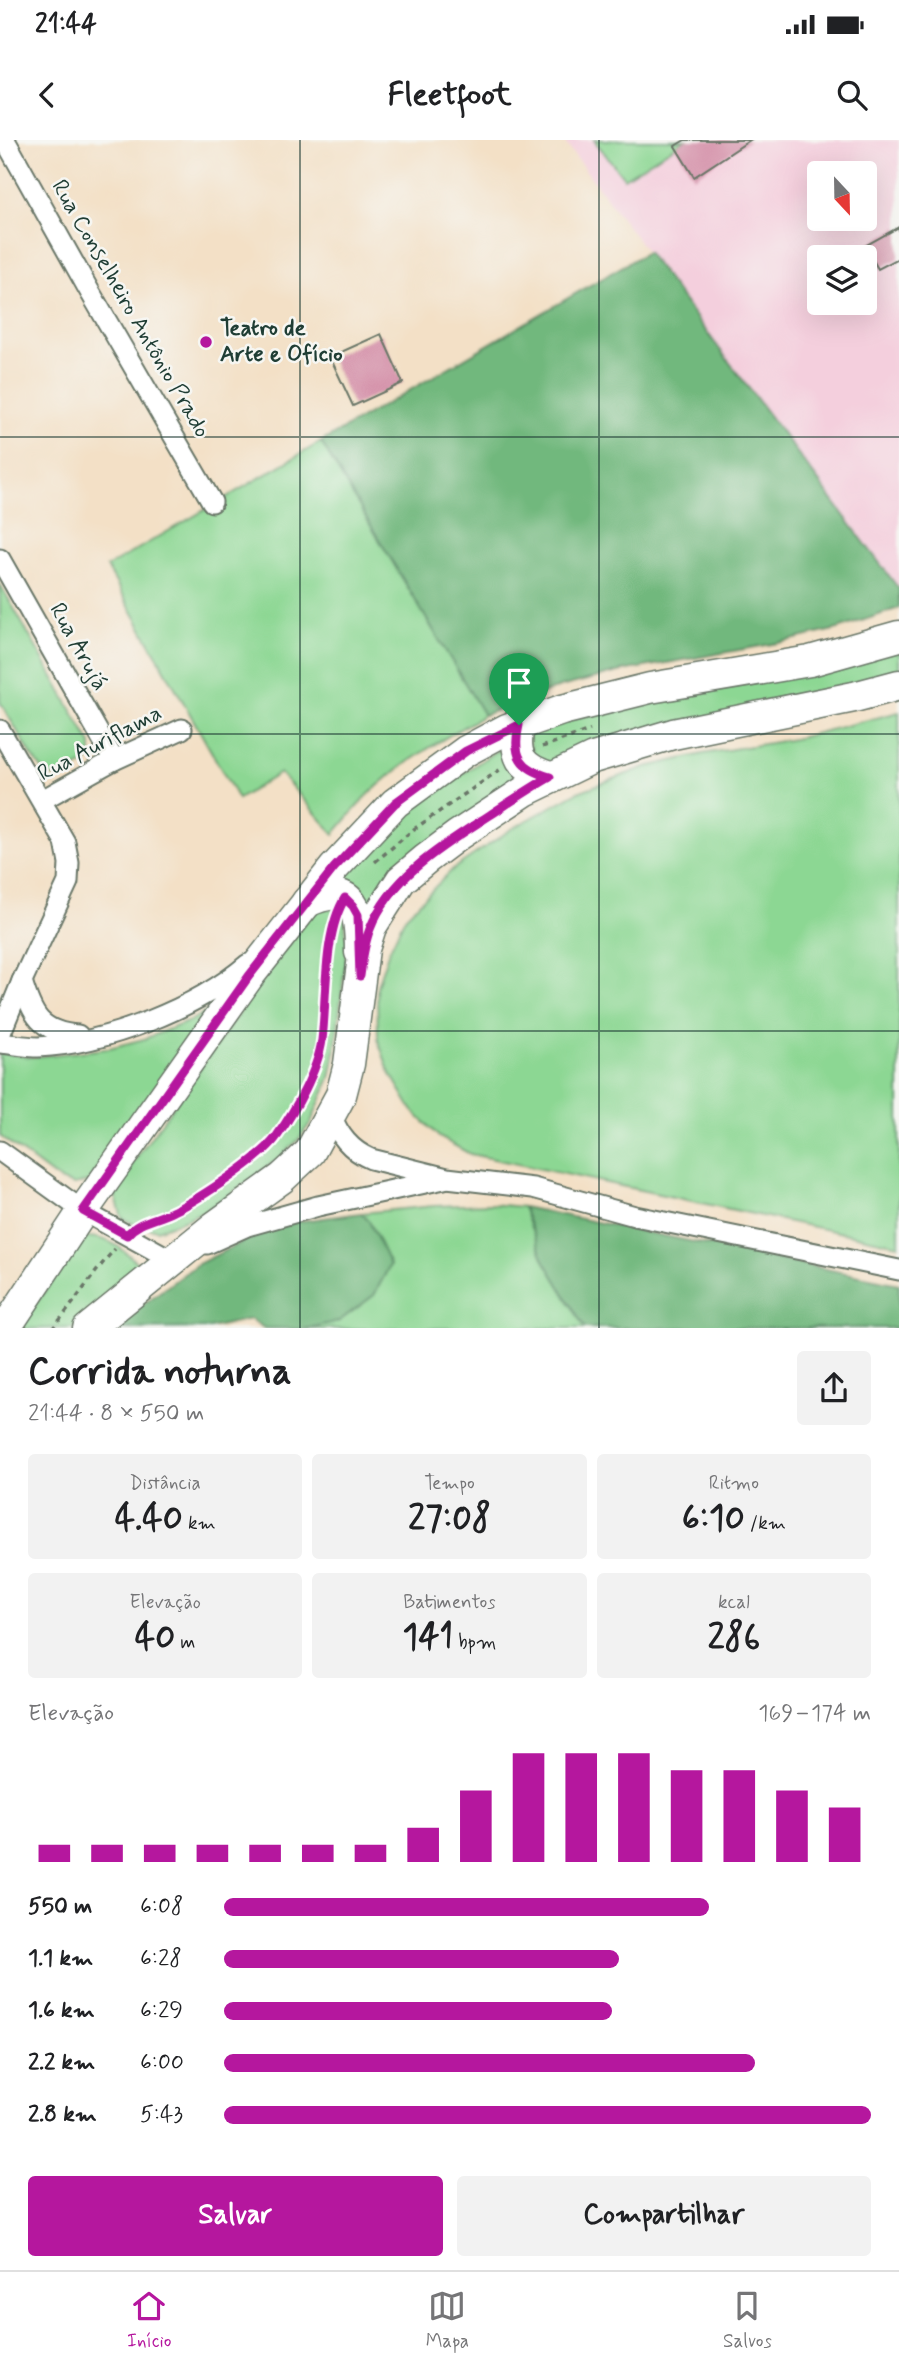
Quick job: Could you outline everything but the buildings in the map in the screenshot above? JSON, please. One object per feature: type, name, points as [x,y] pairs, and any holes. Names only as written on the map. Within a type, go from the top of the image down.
[{"type":"main road","points":[[5,1328],[83,1211],[249,976],[334,868],[395,803],[466,751],[519,725],[562,710],[650,688],[810,662],[899,636]]},
{"type":"main road","points":[[88,1328],[172,1260],[282,1178],[310,1152],[341,1095],[349,1064],[364,949],[371,927],[401,880],[458,835],[524,791],[593,758],[673,734],[899,685]]},
{"type":"main road","points":[[519,725],[516,740],[519,757],[531,771],[550,777]]},
{"type":"main road","points":[[306,902],[324,894],[334,893],[353,906],[358,915],[360,976]]},
{"type":"main road","points":[[0,1303],[65,1239]]},
{"type":"street","name":"Rua Conselheiro Antônio Prado","points":[[5,140],[212,502]]},
{"type":"street","name":"Rua Arujá","points":[[0,559],[114,760]]},
{"type":"street","name":"Rua Auriflama","points":[[0,1035],[68,882],[69,863],[65,842],[42,800],[114,760],[182,729]]},
{"type":"street","points":[[0,730],[42,800]]},
{"type":"street","points":[[0,1043],[36,1047],[114,1033],[190,1003],[230,979],[283,933]]},
{"type":"street","points":[[22,981],[31,1006],[42,1024],[61,1034],[114,1033]]},
{"type":"street","points":[[331,1115],[338,1132],[360,1154],[447,1178],[533,1188],[635,1216],[899,1270]]},
{"type":"street","points":[[0,1151],[83,1211],[172,1260],[247,1226],[318,1206],[447,1178]]},
{"type":"path","points":[[373,864],[414,828],[519,757],[598,727]]},
{"type":"path","points":[[52,1328],[73,1305],[97,1268],[136,1225],[172,1212],[197,1198],[261,1154],[277,1137],[316,1069],[322,1042],[332,932],[338,909],[345,898]]},
{"type":"shaded area","points":[[563,140],[899,140],[899,589]]},
{"type":"green space","points":[[594,140],[685,140],[624,178]]},
{"type":"green space","points":[[647,252],[899,589],[899,608],[838,629],[778,643],[622,671],[560,687],[484,715],[321,442]]},
{"type":"green space","points":[[321,442],[484,715],[422,752],[393,773],[366,797],[334,834],[280,773],[238,799],[107,567]]},
{"type":"green space","points":[[0,584],[91,744],[91,756],[86,763],[66,774],[52,776],[42,769],[0,702]]},
{"type":"green space","points":[[899,645],[899,674],[541,766],[534,763],[528,734],[561,721]]},
{"type":"green space","points":[[899,712],[899,1245],[470,1154],[439,1137],[412,1110],[389,1071],[378,1040],[377,986],[388,953],[405,917],[453,869],[510,830],[578,792],[646,767],[703,754],[794,739]]},
{"type":"green space","points":[[506,749],[513,779],[369,903],[338,880],[404,814],[496,751]]},
{"type":"green space","points":[[317,909],[344,909],[347,946],[330,1078],[311,1122],[298,1140],[278,1159],[206,1210],[157,1230],[122,1218],[115,1194],[118,1184],[306,919]]},
{"type":"green space","points":[[223,1001],[88,1182],[74,1185],[59,1180],[0,1136],[0,1053],[32,1057],[105,1049],[144,1039],[190,1021]]},
{"type":"green space","points":[[490,1204],[523,1207],[544,1260],[585,1328],[309,1328],[339,1321],[374,1295],[390,1265],[369,1221],[361,1213]]},
{"type":"green space","points":[[523,1207],[899,1284],[899,1328],[585,1328],[544,1260]]},
{"type":"green space","points":[[361,1213],[369,1221],[390,1265],[374,1295],[339,1321],[309,1328],[264,1328],[250,1319],[210,1328],[111,1328],[196,1265],[244,1241],[294,1222]]},
{"type":"green space","points":[[88,1237],[102,1239],[121,1249],[137,1263],[137,1272],[97,1304],[73,1328],[19,1328],[78,1244]]},
{"type":"place","name":"Teatro de Arte e Ofício","points":[[206,342]]},
{"type":"route","points":[[519,725],[516,740],[519,757],[531,771],[550,777],[458,835],[401,880],[371,927],[360,976],[358,915],[345,898],[338,909],[332,932],[322,1042],[316,1069],[277,1137],[261,1154],[197,1198],[172,1212],[136,1225],[127,1235],[83,1211],[249,976],[334,868],[395,803],[466,751],[519,725]]}]
